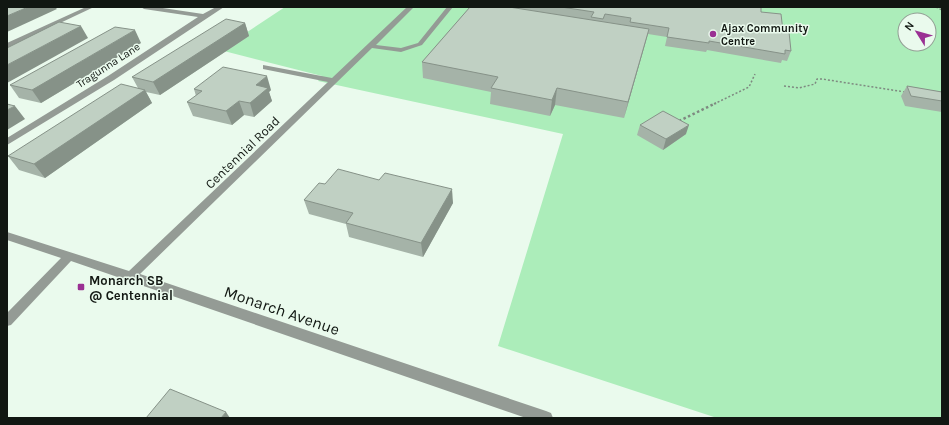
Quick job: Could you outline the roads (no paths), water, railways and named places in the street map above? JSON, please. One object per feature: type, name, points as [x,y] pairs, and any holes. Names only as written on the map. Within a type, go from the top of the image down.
[{"type":"street","points":[[7,46],[91,7]]},
{"type":"street","points":[[144,7],[204,16]]},
{"type":"street","name":"Tragunna Lane","points":[[7,142],[111,78],[204,16],[221,7]]},
{"type":"street","name":"Centennial Road","points":[[131,276],[411,7]]},
{"type":"street","points":[[371,46],[401,50],[420,44],[450,7]]},
{"type":"street","points":[[266,67],[334,81]]},
{"type":"street","name":"Monarch Avenue","points":[[7,236],[131,276],[546,418]]},
{"type":"street","points":[[7,321],[68,256]]},
{"type":"place","name":"Ajax Community Centre","points":[[713,34]]},
{"type":"place","name":"Monarch SB @ Centennial","points":[[81,287]]}]
